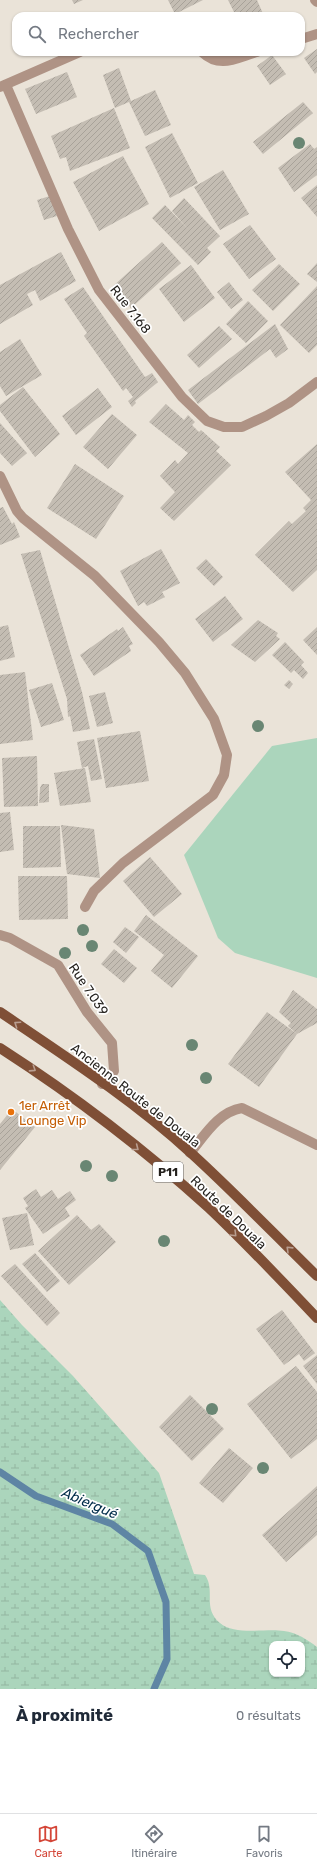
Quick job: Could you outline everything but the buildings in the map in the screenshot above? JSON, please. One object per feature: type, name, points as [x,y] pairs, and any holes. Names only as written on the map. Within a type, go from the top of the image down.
[{"type":"main road","name":"Ancienne Route de Douala","points":[[0,1012],[153,1122],[190,1153],[317,1276]]},
{"type":"main road","name":"Route de Douala","points":[[0,1048],[46,1078],[171,1175],[210,1210],[317,1318]]},
{"type":"street","points":[[305,38],[317,34]]},
{"type":"street","points":[[3,86],[71,56]]},
{"type":"street","points":[[207,56],[217,62],[241,56]]},
{"type":"street","name":"Rue 7.168","points":[[3,86],[68,229],[99,290],[182,397],[207,421],[224,428],[242,426],[266,416],[289,403],[317,382]]},
{"type":"street","points":[[0,476],[13,504],[23,518],[95,576],[159,642],[185,673],[214,719],[227,755],[224,775],[213,795],[122,863],[94,891],[85,907]]},
{"type":"street","name":"Rue 7.039","points":[[0,935],[10,938],[58,965],[87,1012],[112,1044],[114,1070],[102,1084]]},
{"type":"street","points":[[190,1153],[224,1114],[233,1109],[242,1108],[317,1145]]},
{"type":"green space","points":[[317,738],[317,978],[235,953],[218,938],[184,855],[272,746]]},
{"type":"green space","points":[[0,1300],[22,1325],[73,1376],[159,1473],[194,1574],[205,1575],[208,1581],[210,1605],[215,1617],[226,1627],[251,1631],[277,1630],[297,1635],[310,1642],[317,1647],[317,1689],[0,1689]]},
{"type":"waterway","name":"Abiergué","points":[[0,1472],[36,1496],[112,1524],[148,1551],[166,1602],[167,1659],[154,1689]]},
{"type":"place","name":"1er Arrêt Lounge Vip","points":[[11,1112]]}]
